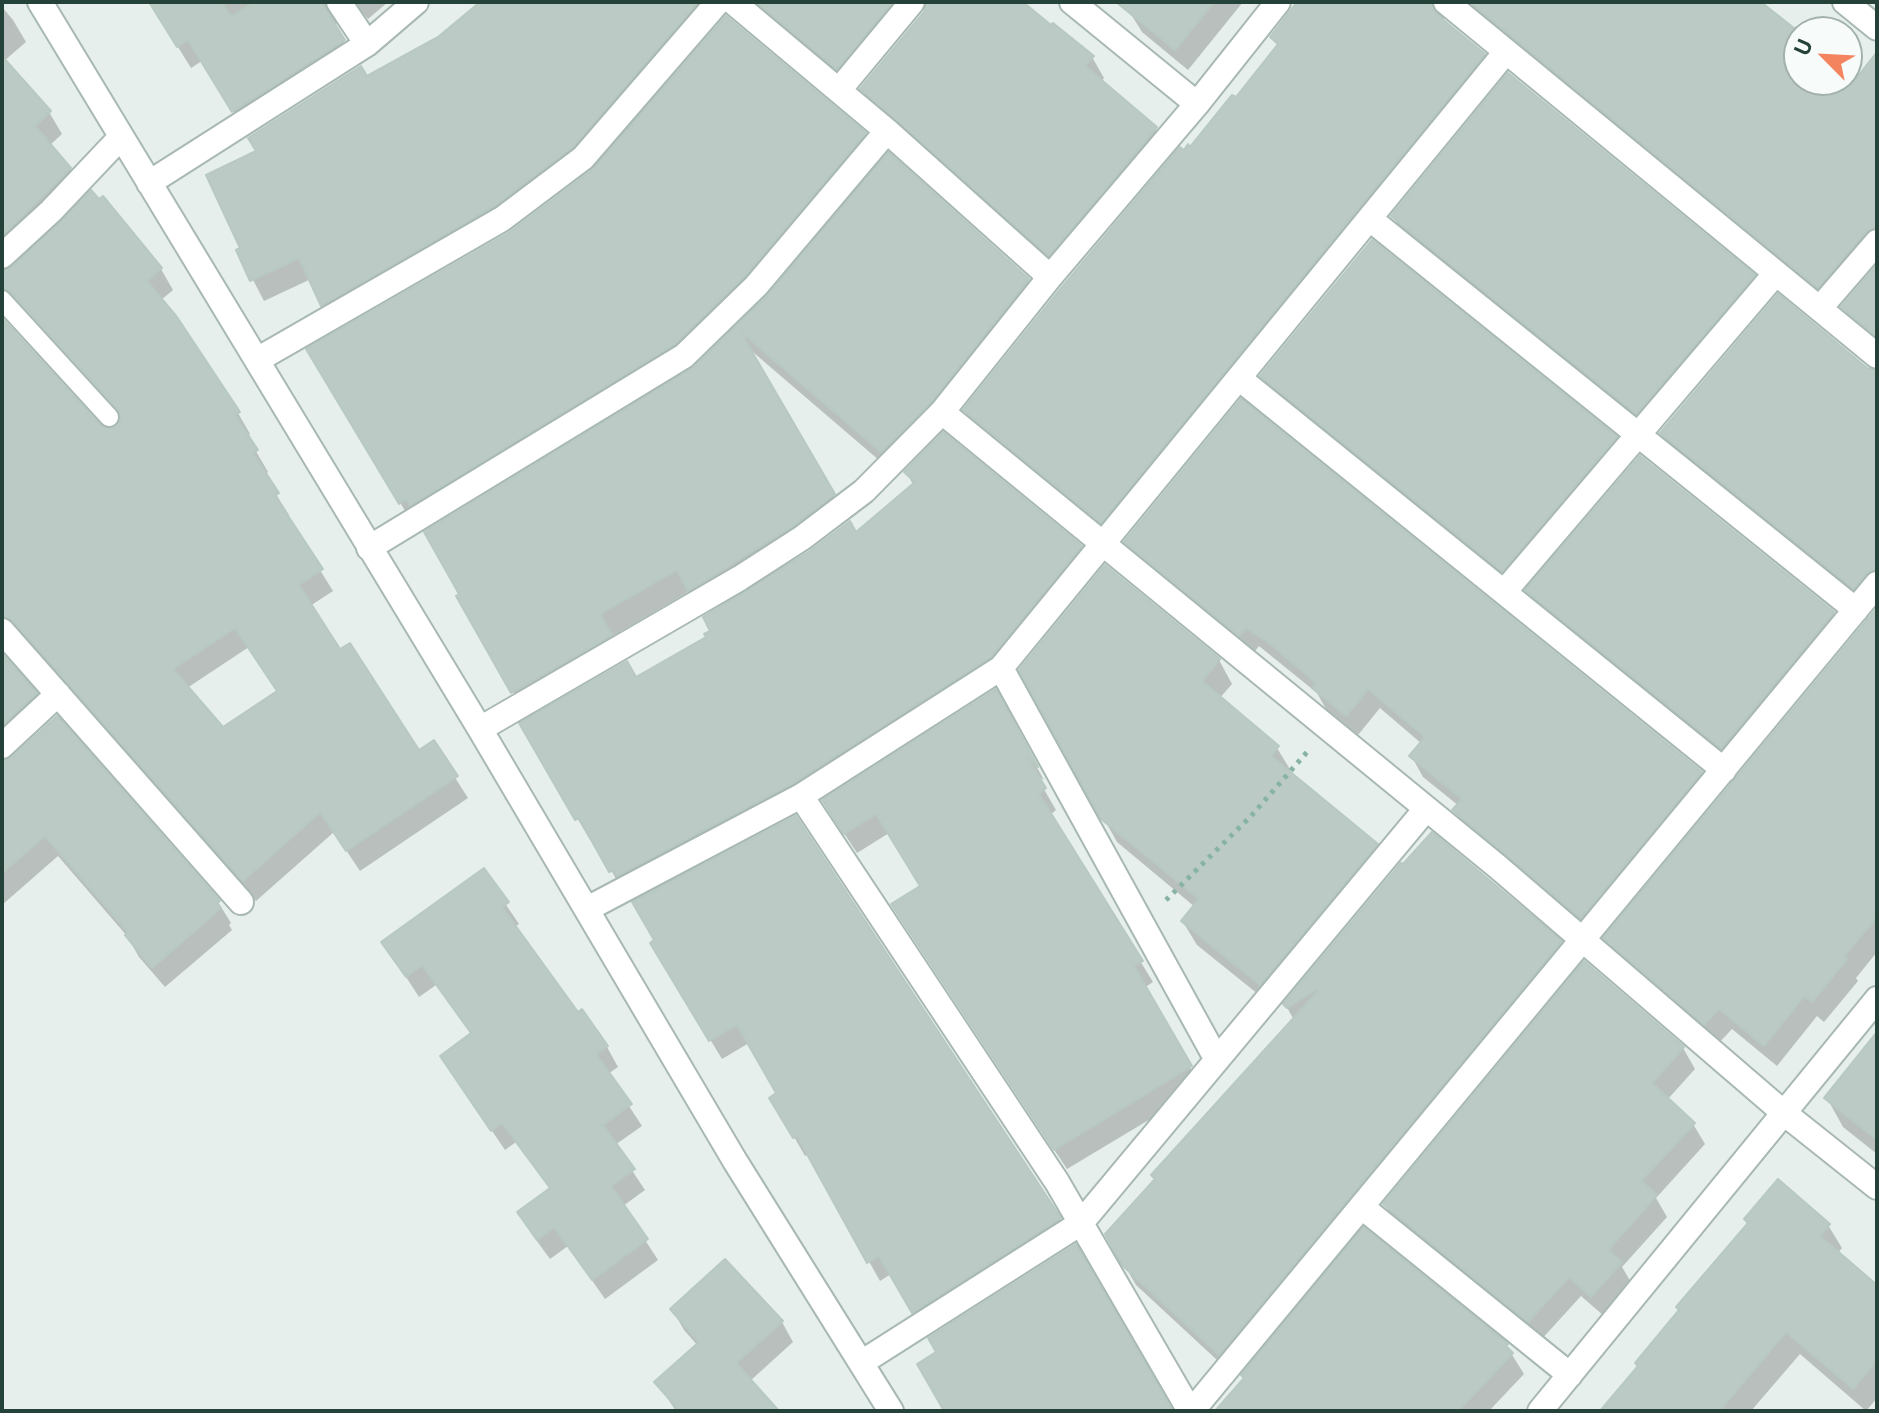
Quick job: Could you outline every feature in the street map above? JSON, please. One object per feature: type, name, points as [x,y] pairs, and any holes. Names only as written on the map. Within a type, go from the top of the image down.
[{"type":"street","points":[[40,2],[480,729],[735,1161],[891,1411]]},
{"type":"street","points":[[339,2],[367,44]]},
{"type":"street","points":[[149,183],[367,44],[416,2]]},
{"type":"street","points":[[257,360],[502,219],[583,158],[718,2]]},
{"type":"street","points":[[733,2],[887,131],[1050,277]]},
{"type":"street","points":[[839,90],[912,2]]},
{"type":"street","points":[[1072,2],[1197,104]]},
{"type":"street","points":[[480,729],[740,578],[802,538],[864,491],[942,412],[1278,2]]},
{"type":"street","points":[[1446,2],[1877,356]]},
{"type":"street","points":[[1845,2],[1877,28]]},
{"type":"street","points":[[587,909],[801,796],[1001,668],[1505,53]]},
{"type":"street","points":[[369,548],[684,356],[756,286],[887,131]]},
{"type":"street","points":[[2,256],[51,211],[121,137]]},
{"type":"street","points":[[1370,219],[1856,610]]},
{"type":"street","points":[[1820,308],[1877,242]]},
{"type":"street","points":[[1504,592],[1776,273]]},
{"type":"street","points":[[1240,379],[1724,770]]},
{"type":"street","points":[[942,412],[1426,809],[1784,1113],[1877,1187]]},
{"type":"street","points":[[801,796],[1057,1182],[1191,1411],[1877,584]]},
{"type":"street","points":[[2,631],[241,902]]},
{"type":"street","points":[[1001,668],[1217,1060]]},
{"type":"street","points":[[2,746],[58,694]]},
{"type":"street","points":[[861,1363],[1081,1223],[1426,809]]},
{"type":"street","points":[[1540,1411],[1877,999]]},
{"type":"street","points":[[1362,1207],[1570,1375]]},
{"type":"lane","points":[[2,300],[109,417]]},
{"type":"path","points":[[1142,923],[1251,816],[1327,728]]},
{"type":"building","points":[[149,2],[222,2],[231,17],[254,2],[321,2],[345,40],[232,112],[188,40],[177,47]]},
{"type":"building","points":[[480,2],[698,2],[573,147],[494,206],[321,306],[299,258],[250,281],[236,250],[240,248],[206,175],[256,151],[248,138],[361,66],[367,76],[438,37]]},
{"type":"building","points":[[756,2],[893,2],[837,69]]},
{"type":"building","points":[[927,2],[1023,2],[1094,56],[1085,66],[1157,127],[1049,256],[860,89],[924,12]]},
{"type":"building","points":[[1116,2],[1214,2],[1175,50]]},
{"type":"building","points":[[1297,2],[1431,2],[1436,14],[1485,54],[1101,523],[963,410],[1180,147],[1184,150],[1188,144],[1190,147],[1232,95],[1236,97],[1278,44],[1270,37]]},
{"type":"building","points":[[1470,2],[1761,2],[1783,19],[1783,96],[1863,96],[1863,70],[1877,52],[1877,227],[1866,232],[1818,288]]},
{"type":"building","points":[[726,16],[866,133],[745,276],[675,344],[410,506],[406,499],[399,504],[306,349],[510,232],[592,170]]},
{"type":"building","points":[[2,56],[51,111],[35,126],[71,168],[2,236]]},
{"type":"building","points":[[1508,73],[1755,275],[1636,414],[1391,216]]},
{"type":"building","points":[[888,152],[1029,279],[931,402],[881,452],[740,331],[835,494],[793,526],[688,591],[677,570],[600,614],[612,635],[511,693],[424,532],[694,367],[767,296]]},
{"type":"building","points":[[91,190],[99,199],[103,196],[162,268],[147,281],[177,317],[240,412],[235,415],[258,450],[253,453],[279,493],[275,496],[323,569],[299,585],[340,649],[350,643],[419,750],[434,740],[458,776],[346,851],[320,812],[243,881],[13,621],[2,616],[2,318],[100,425],[112,428],[121,420],[118,409],[11,292],[2,288],[2,271],[12,267]],"holes":[[[235,628],[277,691],[223,727],[173,669]]]},
{"type":"building","points":[[1372,240],[1617,437],[1502,571],[1260,376]]},
{"type":"building","points":[[1877,265],[1877,337],[1841,307]]},
{"type":"building","points":[[1778,294],[1867,368],[1877,371],[1877,569],[1866,574],[1854,589],[1660,433]]},
{"type":"building","points":[[1241,399],[1702,772],[1581,918],[1452,810],[1462,799],[1409,756],[1425,737],[1368,689],[1346,716],[1312,688],[1316,683],[1269,643],[1246,628],[1239,636],[1124,542]]},
{"type":"building","points":[[943,432],[1082,546],[991,657],[793,783],[617,876],[614,870],[609,872],[519,723],[627,661],[636,677],[706,637],[704,634],[710,631],[703,617],[810,551],[850,521],[856,532],[915,482],[904,472]]},
{"type":"building","points":[[1640,456],[1834,612],[1721,748],[1525,590]]},
{"type":"building","points":[[1105,565],[1220,659],[1202,681],[1279,746],[1271,756],[1378,844],[1260,985],[1181,921],[1199,899],[1101,819],[1019,670]]},
{"type":"building","points":[[1877,608],[1877,917],[1844,956],[1847,959],[1812,1002],[1804,996],[1764,1046],[1719,1009],[1704,1025],[1603,938]]},
{"type":"building","points":[[2,654],[37,693],[2,726]]},
{"type":"building","points":[[996,689],[1038,767],[1027,757],[1046,788],[1039,794],[1143,961],[1134,966],[1192,1066],[1054,1150],[891,904],[920,886],[876,814],[844,834],[822,800]]},
{"type":"building","points":[[57,716],[220,901],[217,903],[221,908],[152,968],[125,935],[128,932],[45,836],[2,873],[2,761],[12,757]]},
{"type":"building","points":[[796,816],[1061,1218],[912,1313],[879,1256],[867,1263],[797,1136],[793,1138],[769,1098],[776,1093],[737,1025],[709,1041],[650,943],[654,940],[632,902]]},
{"type":"building","points":[[1432,832],[1562,941],[1219,1355],[1122,1265],[1105,1234],[1155,1179],[1151,1175],[1318,991],[1287,1008],[1283,1004],[1401,863]]},
{"type":"building","points":[[484,868],[509,902],[502,907],[578,1012],[582,1009],[608,1046],[596,1054],[632,1104],[603,1125],[635,1169],[611,1186],[648,1239],[592,1280],[554,1227],[537,1240],[517,1212],[550,1188],[502,1123],[491,1131],[440,1056],[471,1033],[422,965],[406,977],[381,942]]},
{"type":"building","points":[[1584,961],[1684,1047],[1652,1083],[1695,1123],[1641,1181],[1657,1195],[1608,1250],[1622,1262],[1591,1297],[1569,1277],[1528,1322],[1383,1204]]},
{"type":"building","points":[[1877,1032],[1877,1140],[1824,1098]]},
{"type":"building","points":[[1778,1179],[1830,1224],[1820,1236],[1877,1285],[1877,1360],[1853,1389],[1786,1332],[1719,1411],[1600,1411],[1679,1310],[1676,1307],[1748,1223],[1744,1219]]},
{"type":"building","points":[[1363,1227],[1508,1344],[1506,1346],[1513,1353],[1458,1411],[1215,1411],[1244,1378],[1241,1375]]},
{"type":"building","points":[[1076,1244],[1173,1411],[944,1411],[917,1364],[936,1352],[928,1338]]},
{"type":"building","points":[[725,1259],[783,1321],[736,1363],[779,1411],[680,1411],[654,1382],[699,1342],[670,1309]]}]
